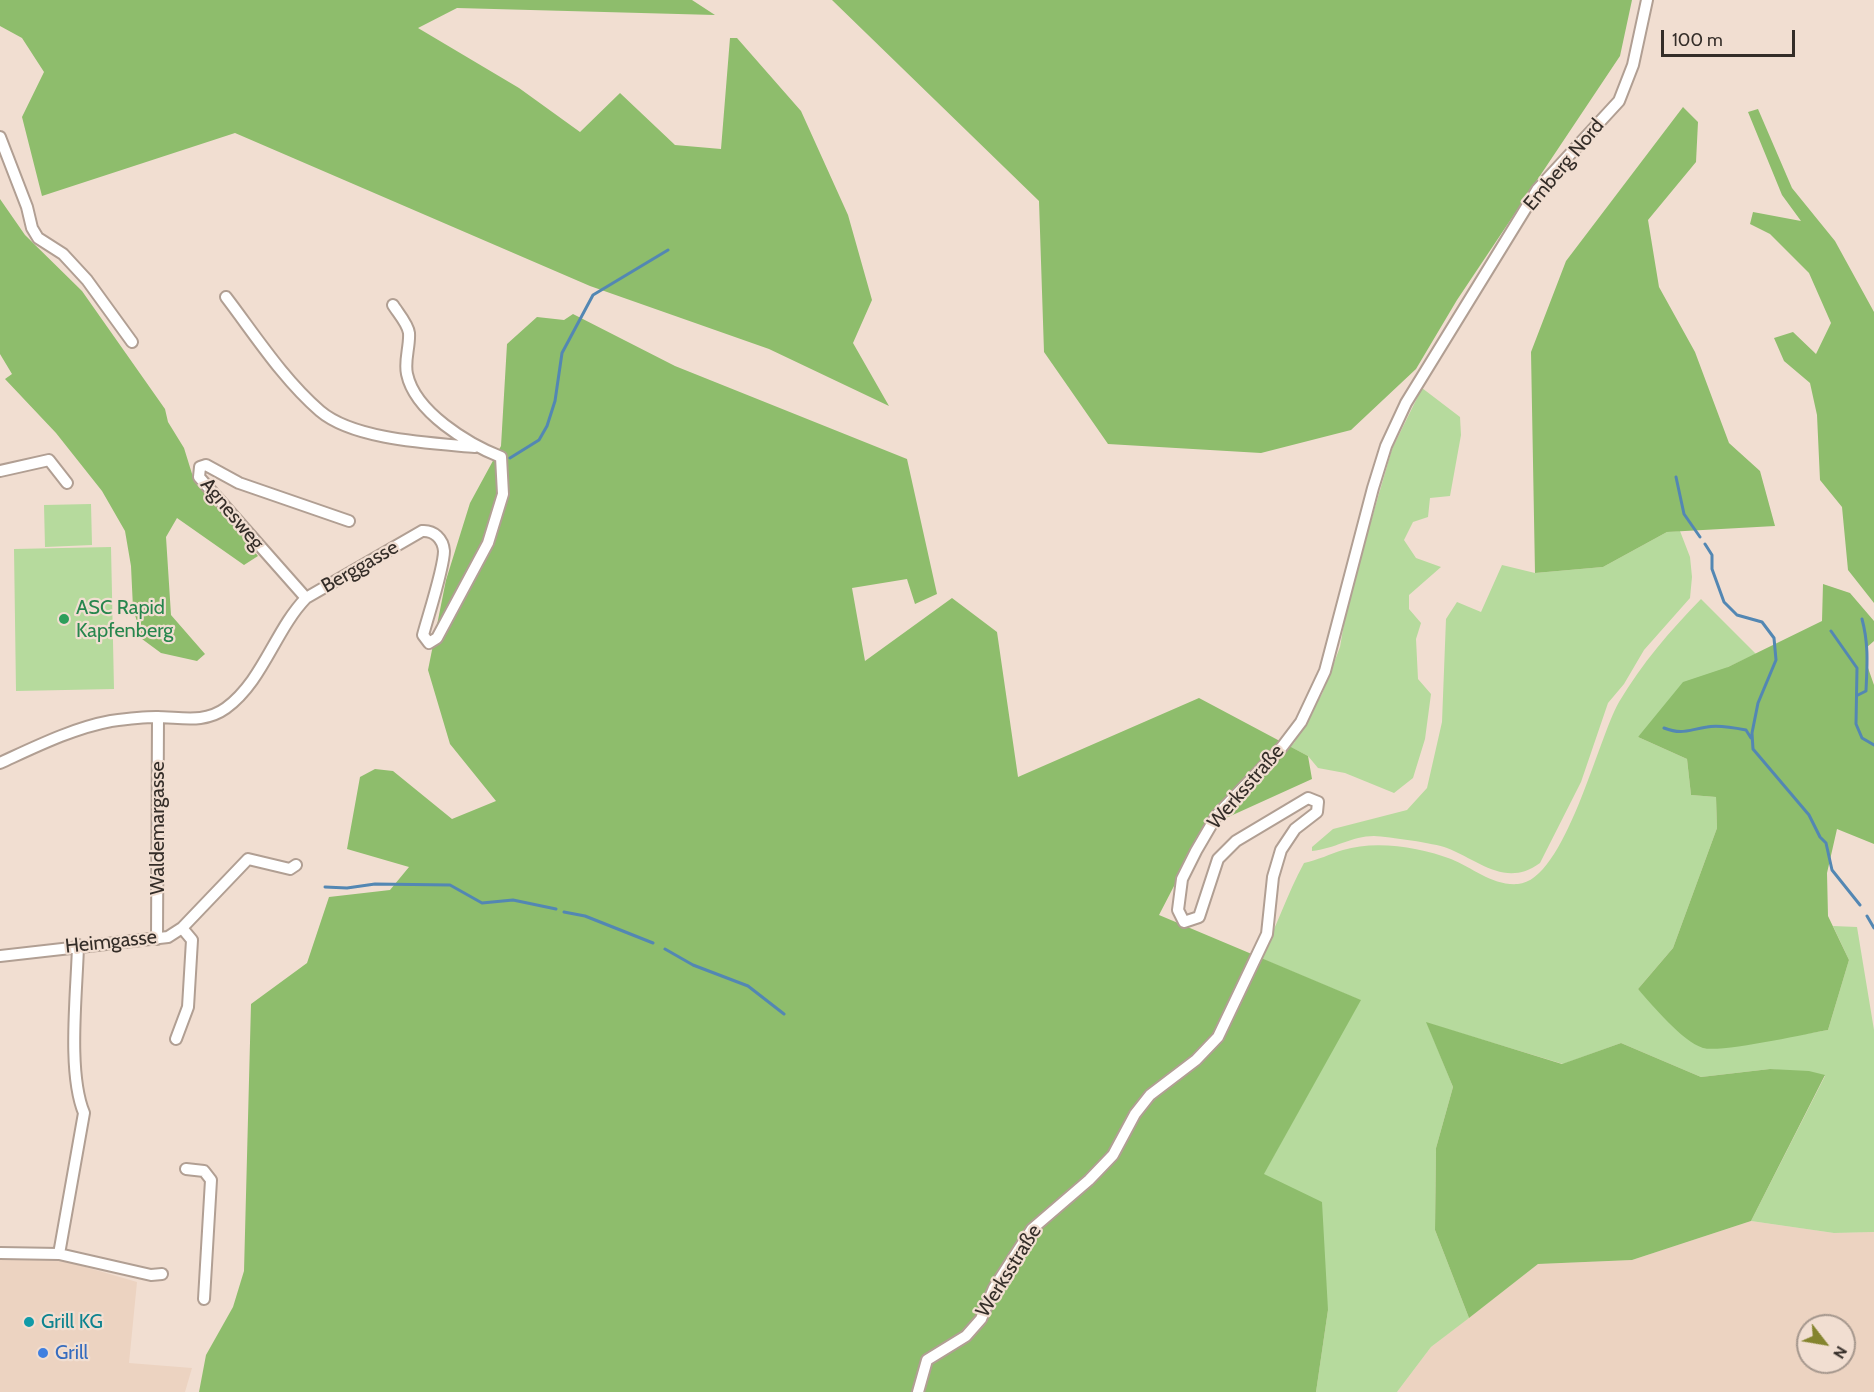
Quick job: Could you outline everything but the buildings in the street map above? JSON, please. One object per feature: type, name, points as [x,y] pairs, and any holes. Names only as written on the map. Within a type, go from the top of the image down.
[{"type":"street","name":"Emberg Nord","points":[[1474,292],[1537,190],[1619,100],[1633,65],[1647,0]]},
{"type":"street","points":[[0,137],[32,228],[38,238],[63,254],[132,342]]},
{"type":"street","name":"Werksstraße","points":[[918,1392],[927,1360],[966,1336],[981,1319],[994,1288],[1032,1229],[1089,1180],[1113,1155],[1136,1114],[1150,1095],[1196,1060],[1218,1037],[1267,934],[1274,877],[1281,850],[1295,829],[1317,813],[1318,802],[1308,798],[1236,842],[1218,859],[1199,917],[1184,922],[1178,910],[1182,879],[1217,815],[1282,747],[1300,722],[1313,697],[1325,672],[1338,628],[1354,555],[1386,446],[1406,403],[1474,292]]},
{"type":"street","name":"Berggasse","points":[[226,297],[286,375],[321,412],[345,425],[407,441],[476,447]]},
{"type":"street","name":"Berggasse","points":[[0,763],[71,733],[108,722],[158,717],[200,719],[214,716],[228,706],[250,682],[295,610],[306,598],[422,531],[428,530],[438,536],[444,552],[423,635],[427,642],[432,643],[488,543],[503,494],[501,457],[476,447],[447,428],[422,402],[407,375],[409,331],[393,304]]},
{"type":"street","points":[[0,471],[49,460],[67,483]]},
{"type":"street","name":"Agnesweg","points":[[306,598],[199,477],[200,467],[206,465],[239,483],[349,520]]},
{"type":"street","name":"Waldemargasse","points":[[157,939],[158,717]]},
{"type":"street","name":"Heimgasse","points":[[0,956],[168,936],[182,928],[248,859],[290,869],[296,865]]},
{"type":"street","points":[[176,1039],[191,992],[192,940],[182,928]]},
{"type":"street","points":[[59,1254],[84,1113],[79,1101],[76,1076],[78,945]]},
{"type":"street","points":[[186,1169],[204,1171],[211,1180],[204,1299]]},
{"type":"street","points":[[0,1253],[59,1254],[151,1275],[162,1274]]},
{"type":"shaded area","points":[[1751,1221],[1834,1233],[1874,1232],[1874,1392],[1397,1392],[1431,1347],[1538,1264],[1632,1260]]},
{"type":"shaded area","points":[[0,1257],[58,1259],[137,1282],[129,1363],[192,1368],[185,1392],[0,1392]]},
{"type":"green space","points":[[0,0],[692,0],[715,15],[457,8],[418,28],[519,88],[580,132],[620,93],[675,145],[721,149],[730,38],[737,38],[801,111],[848,215],[872,300],[853,343],[889,406],[769,349],[590,286],[235,133],[42,196],[22,117],[44,72],[22,38],[0,26]]},
{"type":"green space","points":[[832,0],[1632,0],[1620,56],[1457,300],[1416,369],[1351,430],[1261,453],[1108,444],[1044,352],[1039,201]]},
{"type":"green space","points":[[1683,107],[1698,122],[1696,162],[1648,220],[1659,287],[1695,352],[1729,443],[1760,471],[1775,526],[1667,532],[1603,567],[1535,573],[1531,352],[1566,261]]},
{"type":"green space","points":[[1758,109],[1792,188],[1835,241],[1874,312],[1874,603],[1848,570],[1842,507],[1820,480],[1817,415],[1810,383],[1784,361],[1774,338],[1793,332],[1816,354],[1831,323],[1809,273],[1770,234],[1750,224],[1753,212],[1801,221],[1782,195],[1748,112]]},
{"type":"green space","points":[[0,199],[25,235],[82,291],[165,409],[168,422],[184,448],[193,477],[258,556],[244,565],[177,518],[166,537],[171,615],[205,654],[197,661],[161,653],[142,639],[133,608],[131,566],[125,531],[102,491],[56,433],[5,379],[12,374],[0,354]]},
{"type":"green space","points":[[573,314],[675,366],[907,459],[937,594],[915,604],[907,579],[852,588],[865,661],[952,598],[997,632],[1018,777],[1199,698],[1308,756],[1312,779],[1204,828],[1159,915],[1361,1000],[1264,1174],[1322,1202],[1328,1310],[1316,1392],[199,1392],[206,1355],[233,1307],[244,1271],[251,1004],[307,963],[329,897],[390,890],[409,867],[347,849],[360,777],[375,769],[393,771],[452,819],[496,801],[450,744],[428,670],[446,580],[470,503],[501,446],[507,344],[537,317],[564,320]]},
{"type":"green space","points":[[1422,388],[1460,417],[1461,435],[1450,496],[1430,498],[1428,517],[1413,522],[1404,540],[1416,558],[1441,567],[1409,595],[1409,609],[1421,623],[1416,639],[1418,679],[1431,694],[1425,739],[1413,778],[1394,793],[1345,773],[1318,768],[1308,756],[1289,746],[1294,743],[1322,694],[1340,647],[1348,600],[1392,449]]},
{"type":"green space","points":[[91,504],[92,545],[45,547],[44,505]]},
{"type":"green space","points":[[1680,531],[1690,557],[1692,577],[1690,598],[1644,650],[1624,684],[1608,703],[1581,782],[1540,863],[1528,870],[1504,873],[1441,846],[1374,836],[1358,838],[1312,851],[1312,847],[1333,829],[1407,810],[1427,788],[1442,722],[1446,619],[1457,602],[1481,612],[1502,565],[1535,573],[1603,567],[1667,532]]},
{"type":"green space","name":"ASC Rapid Kapfenberg","points":[[111,547],[114,689],[16,691],[14,549]]},
{"type":"green space","points":[[1823,584],[1850,593],[1874,621],[1874,641],[1866,648],[1867,665],[1874,685],[1874,844],[1837,829],[1827,873],[1828,916],[1849,960],[1828,1030],[1744,1046],[1703,1048],[1677,1031],[1638,989],[1673,948],[1717,828],[1716,797],[1691,795],[1687,759],[1638,737],[1683,682],[1728,667],[1822,621]]},
{"type":"green space","points":[[1701,599],[1756,654],[1728,667],[1638,737],[1687,759],[1691,795],[1716,797],[1717,828],[1673,948],[1638,989],[1704,1048],[1734,1046],[1828,1030],[1849,960],[1833,926],[1857,927],[1874,1030],[1874,1232],[1834,1233],[1751,1221],[1825,1076],[1770,1069],[1701,1077],[1621,1043],[1563,1064],[1427,1023],[1453,1087],[1436,1148],[1435,1230],[1469,1318],[1431,1347],[1397,1392],[1316,1392],[1328,1310],[1263,1175],[1360,1000],[1260,958],[1298,875],[1304,863],[1356,847],[1383,845],[1412,848],[1439,855],[1483,876],[1509,884],[1518,884],[1535,877],[1551,859],[1565,835],[1619,702],[1657,648]]},
{"type":"green space","points":[[1426,1022],[1562,1064],[1621,1043],[1701,1077],[1770,1069],[1809,1071],[1825,1075],[1751,1221],[1632,1260],[1538,1264],[1469,1318],[1435,1230],[1436,1148],[1453,1087]]},
{"type":"waterway","points":[[510,458],[539,440],[547,426],[555,401],[562,353],[593,295],[668,250]]},
{"type":"waterway","points":[[1676,477],[1684,514],[1700,537]]},
{"type":"waterway","points":[[1705,544],[1712,555],[1712,569],[1724,602],[1737,615],[1762,622],[1774,638],[1776,660],[1758,703],[1752,733],[1753,749],[1809,815],[1820,837],[1826,843],[1832,870],[1860,905]]},
{"type":"waterway","points":[[1858,695],[1866,691],[1867,647],[1862,619]]},
{"type":"waterway","points":[[1831,631],[1857,668],[1856,724],[1862,738],[1874,745]]},
{"type":"waterway","points":[[1664,728],[1681,732],[1711,726],[1726,727],[1746,730],[1751,738]]},
{"type":"waterway","points":[[325,887],[347,888],[375,884],[450,885],[482,903],[513,900],[556,909]]},
{"type":"waterway","points":[[564,912],[585,916],[653,943]]},
{"type":"waterway","points":[[1867,916],[1874,928]]},
{"type":"waterway","points":[[665,949],[693,965],[748,986],[784,1014]]},
{"type":"place","name":"ASC Rapid Kapfenberg","points":[[64,619]]},
{"type":"place","name":"Grill KG","points":[[29,1322]]},
{"type":"place","name":"Grill","points":[[43,1353]]}]
